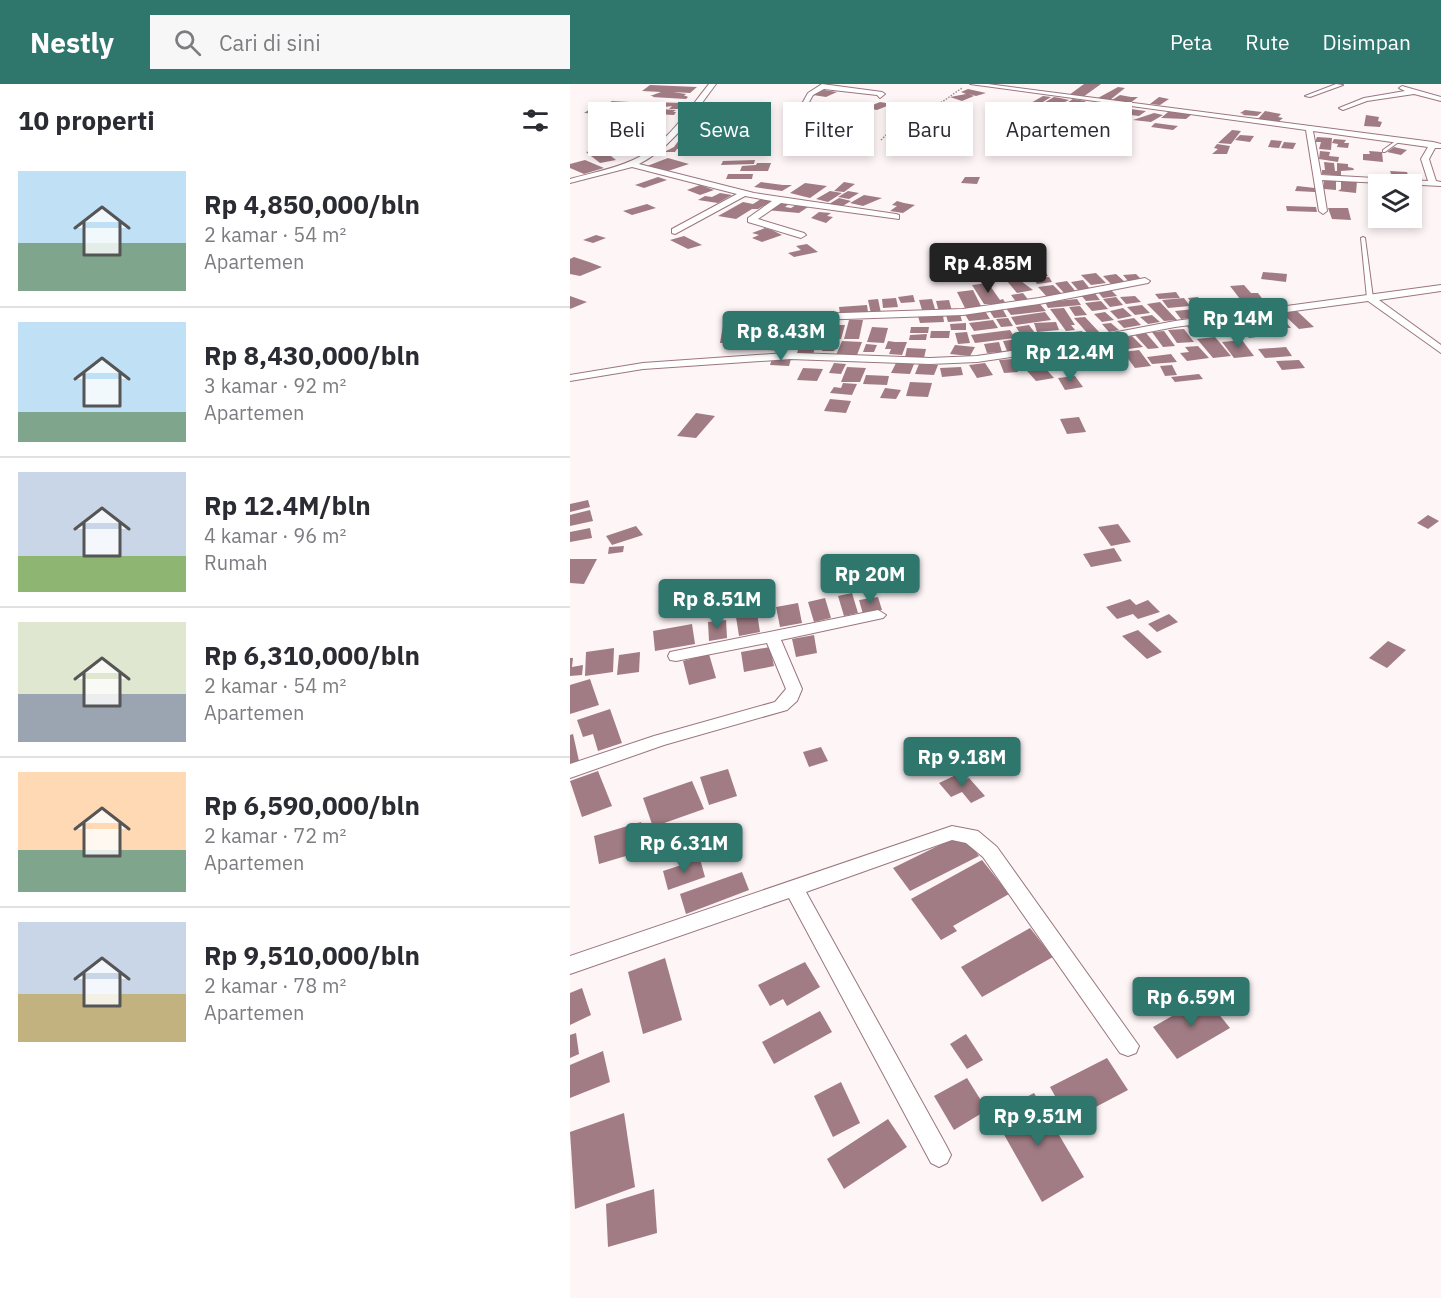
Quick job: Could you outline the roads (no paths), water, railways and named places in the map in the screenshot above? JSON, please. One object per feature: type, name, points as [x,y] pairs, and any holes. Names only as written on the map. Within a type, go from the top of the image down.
[{"type":"street","points":[[570,181],[641,160],[663,143],[713,84]]},
{"type":"street","points":[[973,84],[1437,145]]},
{"type":"street","points":[[1391,84],[1441,99]]},
{"type":"street","points":[[805,102],[810,94],[824,85],[882,94],[880,96]]},
{"type":"street","points":[[1308,96],[1342,85]]},
{"type":"street","points":[[1343,108],[1366,99],[1412,92]]},
{"type":"street","points":[[1309,129],[1323,211]]},
{"type":"street","points":[[1317,177],[1437,184],[1425,159],[1437,145]]},
{"type":"street","points":[[631,164],[779,200],[896,217]]},
{"type":"street","points":[[675,231],[745,193]]},
{"type":"street","points":[[779,200],[752,220],[801,235]]},
{"type":"street","points":[[790,356],[803,321],[813,317],[963,312],[1039,302],[1146,280]]},
{"type":"street","points":[[570,378],[644,366],[790,356],[930,361],[977,359],[1175,324],[1441,288]]},
{"type":"street","points":[[1370,298],[1441,350]]},
{"type":"street","points":[[676,656],[878,615]]},
{"type":"street","points":[[570,771],[660,740],[781,706],[791,697],[794,689],[772,636]]},
{"type":"street","points":[[570,965],[952,833],[971,836],[990,852],[1128,1046]]},
{"type":"street","points":[[794,888],[939,1155]]},
{"type":"lane","points":[[1384,151],[1398,141]]},
{"type":"lane","points":[[1364,238],[1370,298]]}]
